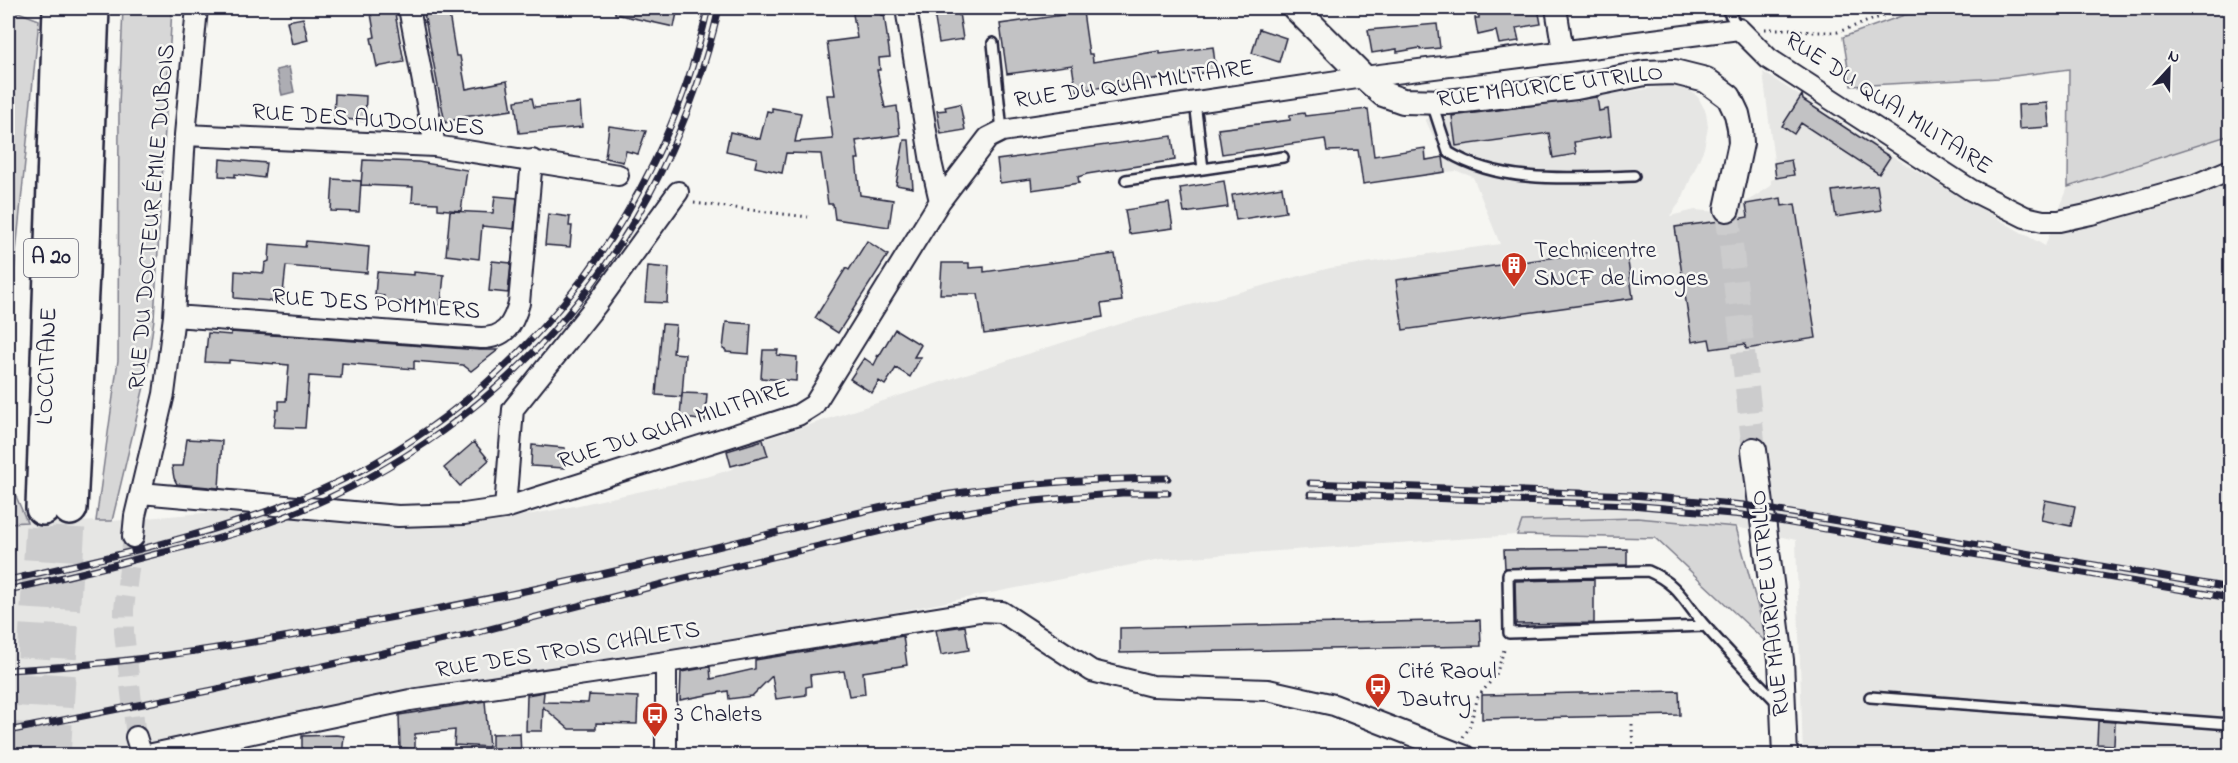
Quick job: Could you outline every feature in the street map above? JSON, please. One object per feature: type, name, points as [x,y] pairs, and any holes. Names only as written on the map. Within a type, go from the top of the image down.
[{"type":"highway","name":"L'OCCITANE","points":[[60,8],[56,508],[82,272],[92,8]]},
{"type":"street","name":"RUE DU DOCTEUR ÉMILE DUBOIS","points":[[133,537],[164,394],[174,316],[185,135],[197,8]]},
{"type":"street","points":[[409,8],[435,146]]},
{"type":"street","points":[[906,8],[931,162],[940,201]]},
{"type":"street","name":"RUE MAURICE UTRILLO","points":[[1295,8],[1383,94],[1403,101],[1432,103],[1576,87],[1645,73],[1674,72],[1707,80],[1729,97],[1737,114],[1740,128],[1741,143],[1727,209]]},
{"type":"street","points":[[1556,8],[1563,51]]},
{"type":"street","name":"RUE DU QUAI MILITAIRE","points":[[141,493],[398,516],[465,514],[505,508],[798,415],[814,405],[940,201],[988,138],[1002,131],[1364,77],[1739,29],[1768,59],[1971,190],[2025,217],[2043,221],[2059,221],[2091,214],[2195,185],[2230,170]]},
{"type":"street","name":"RUE DES AUDOUINES","points":[[185,135],[435,146],[618,175]]},
{"type":"street","name":"RUE DES POMMIERS","points":[[174,316],[481,338],[499,335],[509,327],[519,303],[532,160]]},
{"type":"street","points":[[505,508],[513,409],[597,304],[678,192]]},
{"type":"street","name":"RUE MAURICE UTRILLO","points":[[1754,450],[1781,660],[1785,756]]},
{"type":"street","name":"RUE DES TROIS CHALETS","points":[[141,750],[410,700],[666,662],[980,611],[1002,612],[1092,671],[1152,686],[1268,690],[1334,705],[1460,753]]},
{"type":"street","points":[[666,662],[666,756]]},
{"type":"lane","points":[[1726,8],[1739,29]]},
{"type":"lane","points":[[993,43],[1002,131]]},
{"type":"lane","points":[[1195,102],[1203,169]]},
{"type":"lane","points":[[1432,103],[1448,153],[1467,164],[1542,179],[1634,176]]},
{"type":"lane","points":[[1126,180],[1283,157]]},
{"type":"lane","points":[[1705,626],[1509,633],[1508,574],[1648,571],[1676,587],[1705,626],[1784,709]]},
{"type":"lane","points":[[1870,697],[2230,724]]},
{"type":"path","points":[[1739,29],[1786,28],[1809,32],[1838,32],[1905,8]]},
{"type":"path","points":[[678,192],[696,204],[808,217]]},
{"type":"path","points":[[1460,753],[1478,697],[1496,675],[1509,633]]},
{"type":"path","points":[[1632,724],[1633,756]]},
{"type":"shaded area","points":[[8,8],[39,20],[8,333]]},
{"type":"shaded area","points":[[123,8],[172,8],[154,319],[146,378],[112,521],[96,521],[118,360],[119,105]]},
{"type":"shaded area","points":[[1946,8],[2230,8],[2230,135],[2068,187],[2069,69],[1999,78],[1851,86],[1843,37],[1904,15]]},
{"type":"shaded area","points":[[289,67],[294,92],[282,95],[276,70]]},
{"type":"shaded area","points":[[1763,72],[1916,171],[2045,246],[2068,187],[2230,135],[2230,755],[1803,755],[1796,540],[1736,527],[1523,521],[1517,535],[1161,559],[181,755],[8,755],[8,523],[112,521],[249,509],[373,527],[483,523],[565,508],[710,476],[732,469],[763,440],[1126,322],[1330,268],[1500,244],[1473,177],[1457,171],[1445,172],[1443,157],[1425,119],[1668,86],[1687,88],[1698,97],[1706,112],[1708,127],[1704,148],[1681,201],[1670,216],[1695,210],[1738,214],[1743,204],[1771,186],[1771,180],[1776,178]]},
{"type":"shaded area","points":[[8,424],[9,480],[27,522],[8,523]]},
{"type":"shaded area","points":[[1637,518],[1736,527],[1768,644],[1655,538],[1517,535],[1522,521]]},
{"type":"building","points":[[370,8],[394,8],[404,62],[377,67],[371,38],[375,37]]},
{"type":"building","points":[[423,8],[448,8],[456,56],[460,56],[466,89],[507,81],[512,110],[463,117],[445,123]]},
{"type":"building","points":[[615,8],[678,8],[674,27],[615,14]]},
{"type":"building","points":[[852,8],[880,8],[881,15],[884,14],[890,57],[879,58],[880,70],[877,70],[885,108],[897,106],[900,135],[856,141],[859,159],[856,159],[860,195],[893,200],[889,227],[835,219],[833,204],[828,204],[821,154],[786,153],[782,173],[755,167],[757,158],[726,151],[730,132],[760,139],[767,111],[772,112],[772,108],[801,113],[795,142],[833,139],[827,95],[835,95],[827,42],[857,38]]},
{"type":"building","points":[[1506,8],[1538,8],[1541,24],[1516,28],[1519,41],[1499,44],[1496,31],[1478,35],[1475,18],[1479,18],[1479,14]]},
{"type":"building","points":[[948,11],[949,15],[959,13],[963,39],[939,43],[934,13]]},
{"type":"building","points":[[1083,12],[1089,54],[1092,54],[1093,62],[1160,51],[1160,54],[1213,47],[1216,71],[1076,91],[1072,65],[1007,74],[1000,24]]},
{"type":"building","points":[[303,18],[308,40],[292,44],[287,21]]},
{"type":"building","points":[[1437,24],[1440,48],[1420,50],[1420,48],[1397,52],[1397,49],[1372,53],[1368,30]]},
{"type":"building","points":[[1259,29],[1286,38],[1279,62],[1252,53]]},
{"type":"building","points":[[335,94],[366,96],[365,121],[334,118]]},
{"type":"building","points":[[1802,95],[1803,100],[1890,157],[1879,174],[1801,123],[1794,134],[1782,126]]},
{"type":"building","points":[[1597,97],[1599,111],[1608,109],[1611,136],[1574,142],[1576,154],[1553,158],[1549,133],[1456,146],[1452,116]]},
{"type":"building","points":[[532,98],[534,107],[580,103],[582,127],[519,133],[515,101]]},
{"type":"building","points":[[2047,103],[2049,127],[2019,129],[2018,105]]},
{"type":"building","points":[[960,104],[965,130],[941,134],[937,111]]},
{"type":"building","points":[[1368,109],[1374,156],[1425,148],[1426,160],[1443,157],[1445,172],[1363,184],[1358,150],[1327,151],[1325,139],[1222,154],[1218,129],[1290,120],[1290,115],[1304,113],[1305,116]]},
{"type":"building","points":[[609,126],[646,131],[638,154],[626,151],[623,162],[605,158]]},
{"type":"building","points":[[1172,136],[1175,160],[1087,174],[1078,177],[1079,183],[1032,190],[1031,179],[1000,183],[997,160]]},
{"type":"building","points":[[904,140],[909,140],[913,188],[896,185]]},
{"type":"building","points":[[220,159],[266,163],[264,178],[235,174],[235,177],[219,176]]},
{"type":"building","points":[[363,160],[418,162],[467,170],[461,211],[438,209],[438,203],[412,202],[413,187],[361,185]]},
{"type":"building","points":[[1791,160],[1794,175],[1776,178],[1774,163]]},
{"type":"building","points":[[333,179],[361,181],[359,212],[331,211]]},
{"type":"building","points":[[1224,181],[1228,207],[1184,213],[1180,188]]},
{"type":"building","points":[[1877,185],[1881,210],[1836,217],[1832,191]]},
{"type":"building","points":[[1282,187],[1286,212],[1236,220],[1232,195]]},
{"type":"building","points":[[495,196],[517,198],[514,229],[482,226],[479,259],[446,255],[450,211],[493,213]]},
{"type":"building","points":[[1781,198],[1782,206],[1795,204],[1816,338],[1746,349],[1745,344],[1711,349],[1709,339],[1692,342],[1675,227],[1720,221],[1731,223],[1748,217],[1746,204]]},
{"type":"building","points":[[1169,203],[1173,228],[1129,234],[1125,210]]},
{"type":"building","points":[[548,214],[570,217],[569,226],[572,226],[570,247],[545,245]]},
{"type":"building","points":[[306,241],[369,247],[367,273],[286,266],[282,302],[234,298],[235,271],[264,273],[265,263],[269,261],[270,244],[305,247]]},
{"type":"building","points":[[867,241],[888,255],[838,333],[815,318],[846,268],[849,270]]},
{"type":"building","name":"Technicentre SNCF de Limoges","points":[[1626,247],[1633,298],[1403,330],[1396,280]]},
{"type":"building","points":[[1115,254],[1122,301],[1101,304],[1103,317],[984,334],[978,294],[940,294],[942,263],[969,263],[969,268],[984,267],[984,272]]},
{"type":"building","points":[[492,261],[511,263],[508,293],[489,291]]},
{"type":"building","points":[[648,266],[669,268],[667,303],[645,302]]},
{"type":"building","points":[[377,272],[444,275],[441,305],[384,301],[384,296],[375,295]]},
{"type":"building","points":[[726,322],[751,324],[749,354],[726,352],[723,349]]},
{"type":"building","points":[[662,324],[676,325],[673,353],[685,354],[682,397],[656,395]]},
{"type":"building","points":[[895,329],[921,345],[914,357],[921,357],[910,377],[896,368],[885,385],[879,381],[872,393],[850,379],[864,358],[874,365],[878,357],[876,355],[879,356]]},
{"type":"building","points":[[231,332],[498,350],[471,371],[463,365],[414,361],[414,369],[342,363],[341,378],[309,376],[305,428],[274,427],[279,401],[286,401],[289,365],[229,360],[229,363],[205,362],[208,333],[231,335]]},
{"type":"building","points":[[763,350],[778,350],[777,355],[797,357],[796,381],[761,378]]},
{"type":"building","points":[[682,393],[707,394],[705,421],[680,417]]},
{"type":"building","points":[[187,439],[222,441],[219,488],[177,484],[172,466],[183,466]]},
{"type":"building","points":[[763,440],[768,456],[731,466],[727,451]]},
{"type":"building","points":[[474,442],[489,460],[460,486],[444,468]]},
{"type":"building","points":[[532,445],[565,448],[565,468],[531,466]]},
{"type":"building","points":[[2045,500],[2075,506],[2071,526],[2041,520]]},
{"type":"building","points":[[1627,549],[1627,565],[1505,568],[1504,550]]},
{"type":"building","points":[[1594,579],[1594,623],[1516,624],[1515,581]]},
{"type":"building","points":[[1480,620],[1481,646],[1120,653],[1120,628]]},
{"type":"building","points":[[965,626],[969,650],[941,655],[936,630]]},
{"type":"building","points":[[903,636],[907,665],[863,672],[865,694],[849,696],[844,671],[810,675],[811,686],[806,687],[806,695],[776,699],[772,676],[752,696],[729,699],[728,691],[680,700],[681,672],[710,667],[711,679],[755,669],[755,660]]},
{"type":"building","points":[[1679,691],[1680,715],[1482,719],[1482,695]]},
{"type":"building","points":[[544,692],[543,702],[588,703],[589,695],[638,697],[637,724],[596,723],[596,729],[569,729],[543,707],[542,731],[526,731],[527,695]]},
{"type":"building","points":[[485,701],[489,747],[454,745],[455,730],[415,734],[415,749],[400,748],[399,715]]},
{"type":"building","points":[[2098,721],[2115,722],[2114,745],[2097,744]]},
{"type":"building","points":[[520,733],[521,756],[492,756],[492,734]]},
{"type":"building","points":[[302,736],[344,736],[342,756],[302,755]]},
{"type":"tunnel","points":[[1727,209],[1754,450]]},
{"type":"tunnel","points":[[28,756],[43,508]]},
{"type":"tunnel","points":[[54,756],[70,508]]},
{"type":"tunnel","points":[[133,537],[124,609],[124,632],[136,737]]},
{"type":"railway","points":[[8,580],[194,535],[266,512],[302,498],[377,462],[446,416],[508,363],[564,302],[613,235],[653,163],[685,87],[708,8]]},
{"type":"railway","points":[[8,590],[207,541],[289,515],[369,478],[442,431],[508,377],[567,315],[618,246],[661,172],[695,92],[719,8]]},
{"type":"railway","points":[[8,670],[170,655],[370,622],[570,581],[926,498],[1047,483],[1168,478]]},
{"type":"railway","points":[[1310,483],[1632,495],[1744,505],[2230,588]]},
{"type":"railway","points":[[8,731],[213,690],[471,634],[685,578],[940,517],[1023,502],[1122,493],[1168,493]]},
{"type":"railway","points":[[1310,494],[1631,505],[1743,515],[2230,598]]},
{"type":"place","name":"Technicentre SNCF de Limoges","points":[[1514,288]]},
{"type":"place","name":"Cité Raoul Dautry","points":[[1378,709]]},
{"type":"place","name":"3 Chalets","points":[[655,738]]}]
